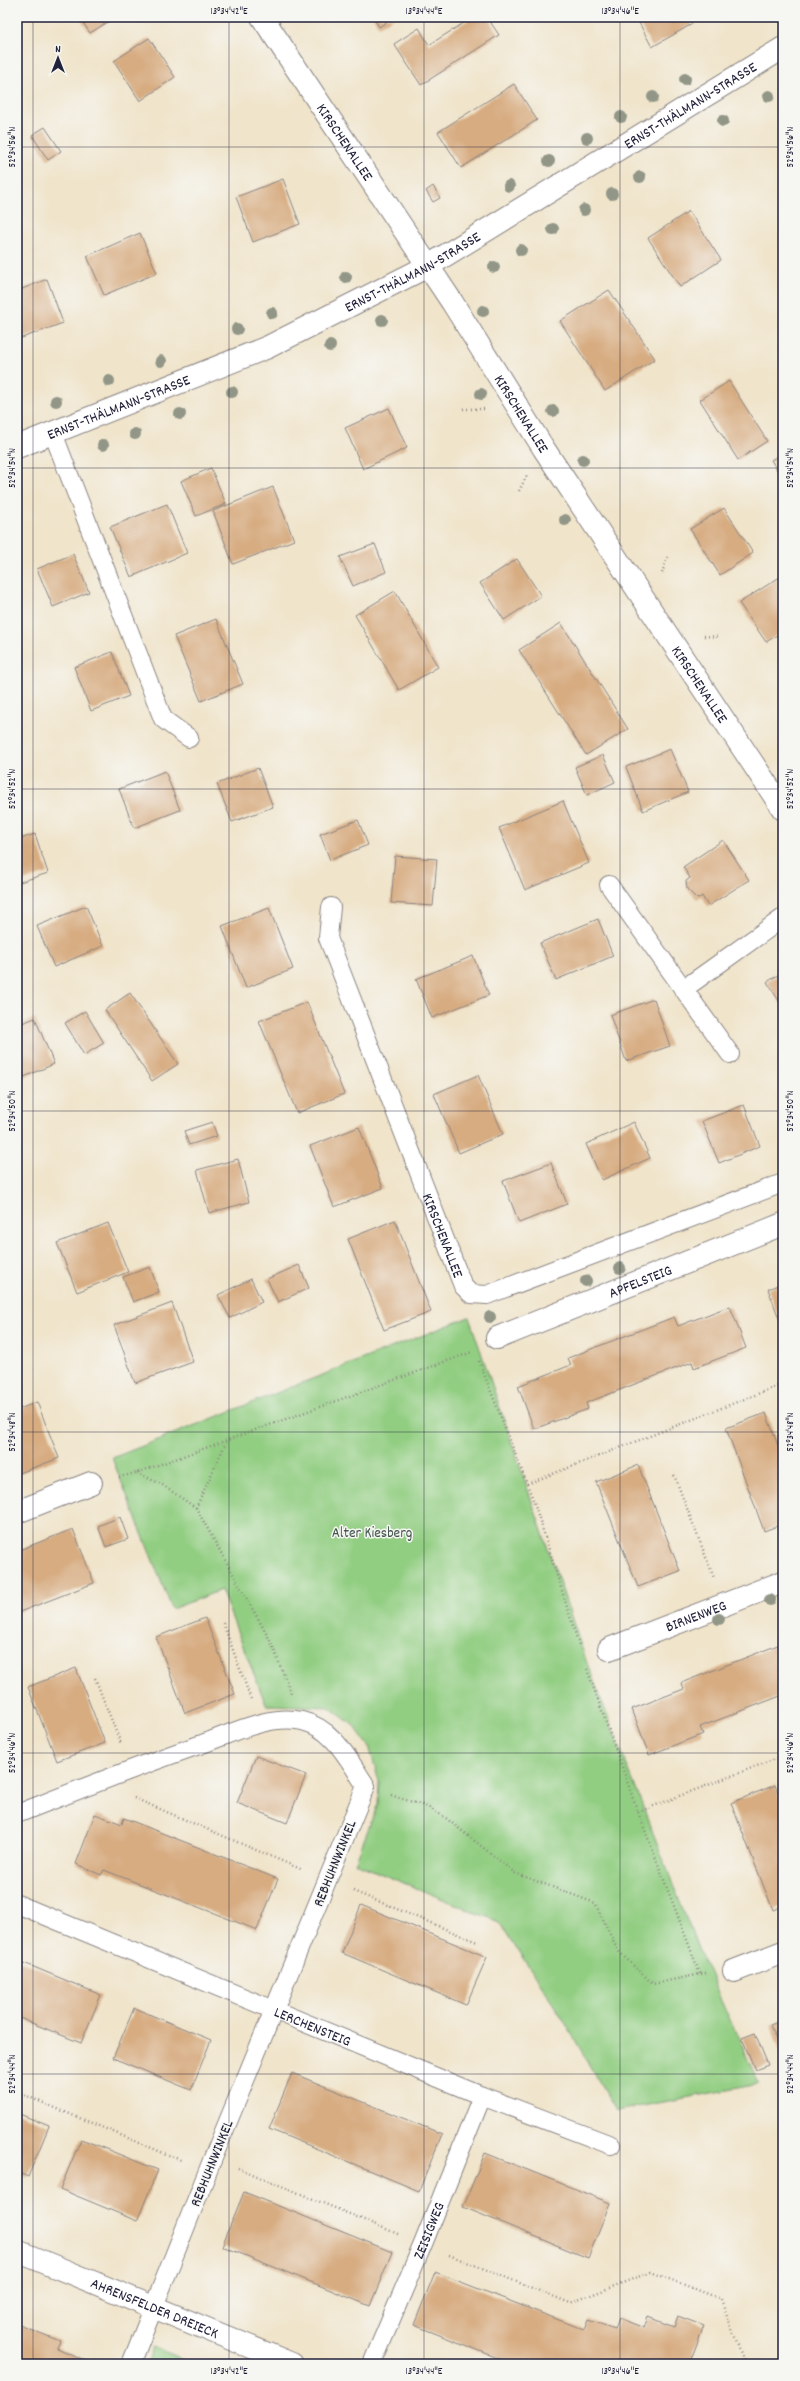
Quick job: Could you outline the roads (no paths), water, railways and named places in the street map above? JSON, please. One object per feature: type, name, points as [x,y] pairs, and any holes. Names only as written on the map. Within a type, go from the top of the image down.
[{"type":"street","name":"KIRSCHENALLEE","points":[[262,17],[428,266],[544,449],[783,809]]},
{"type":"street","name":"ERNST-THÄLMANN-STRASSE","points":[[17,447],[268,347],[428,266],[783,48]]},
{"type":"street","name":"APFELSTEIG","points":[[497,1338],[783,1224]]},
{"type":"street","points":[[17,1512],[91,1483]]},
{"type":"street","name":"BIRNENWEG","points":[[609,1649],[783,1582]]},
{"type":"street","points":[[734,1971],[783,1952]]},
{"type":"street","name":"AHRENSFELDER DREIECK","points":[[17,2251],[292,2364]]},
{"type":"lane","points":[[53,433],[163,719],[189,738]]},
{"type":"lane","points":[[610,885],[730,1054]]},
{"type":"lane","name":"KIRSCHENALLEE","points":[[331,907],[328,938],[463,1286],[471,1294],[486,1295],[783,1183]]},
{"type":"lane","points":[[684,988],[783,918]]},
{"type":"lane","name":"REBHUHNWINKEL","points":[[17,1814],[132,1768],[260,1723],[283,1719],[302,1721],[320,1728],[336,1741],[366,1786],[326,1880],[274,2011],[210,2165],[131,2364]]},
{"type":"lane","name":"LERCHENSTEIG","points":[[17,1904],[482,2096],[611,2145]]},
{"type":"lane","name":"ZEISIGWEG","points":[[372,2364],[424,2244],[482,2096]]},
{"type":"park label","name":"Alter Kiesberg","points":[[372,1532]]}]
